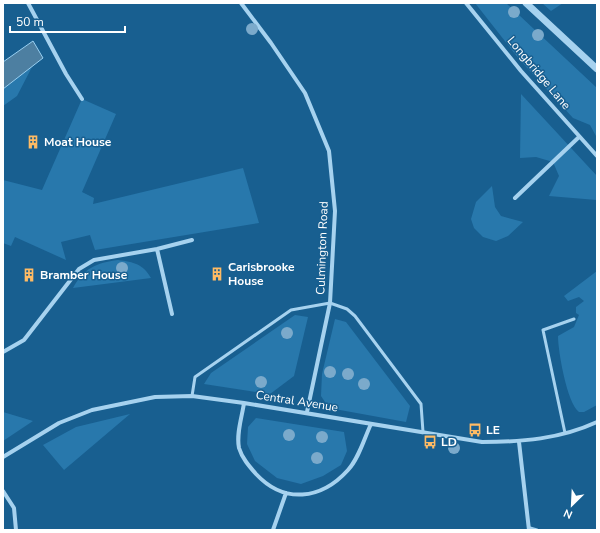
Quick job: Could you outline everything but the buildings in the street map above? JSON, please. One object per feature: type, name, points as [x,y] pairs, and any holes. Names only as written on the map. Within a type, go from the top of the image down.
[{"type":"street","points":[[28,3],[66,74],[82,99]]},
{"type":"street","name":"Culmington Road","points":[[241,3],[271,43],[305,93],[329,151],[335,211],[330,303],[307,412]]},
{"type":"street","name":"Longbridge Lane","points":[[466,3],[521,71],[597,156]]},
{"type":"street","points":[[526,3],[597,69]]},
{"type":"street","points":[[515,198],[580,137]]},
{"type":"street","points":[[3,352],[24,340],[78,269],[94,260],[157,249],[192,240]]},
{"type":"street","points":[[157,249],[172,314]]},
{"type":"street","name":"Central Avenue","points":[[3,457],[59,423],[92,410],[155,397],[192,396],[244,403],[307,412],[482,442],[519,442],[553,437],[597,422]]},
{"type":"street","points":[[244,403],[239,433],[239,448],[246,463],[266,484],[286,493],[301,496],[316,493],[338,481],[350,469],[371,424]]},
{"type":"street","points":[[519,442],[530,529]]},
{"type":"street","points":[[3,491],[14,508],[16,530]]},
{"type":"street","points":[[273,530],[286,493]]},
{"type":"lane","name":"Culmington Road","points":[[192,396],[195,377],[282,316],[292,310],[330,303],[347,309],[355,316],[421,404],[423,432]]},
{"type":"lane","points":[[565,433],[543,330],[574,319]]},
{"type":"lane","points":[[530,529],[537,530]]},
{"type":"shaded area","points":[[475,3],[506,3],[597,88],[597,147],[596,136],[590,125],[573,118],[519,59]]},
{"type":"shaded area","points":[[542,3],[563,3],[551,11]]},
{"type":"shaded area","points":[[33,41],[43,58],[3,89],[3,62]]},
{"type":"shaded area","points":[[33,65],[17,96],[3,106],[3,89]]},
{"type":"shaded area","points":[[521,94],[597,176],[597,200],[549,196],[559,176],[553,162],[536,157],[520,158]]},
{"type":"shaded area","points":[[82,99],[116,114],[82,192],[94,198],[93,204],[243,168],[259,223],[95,250],[90,235],[61,242],[66,260],[15,237],[11,246],[3,243],[3,180],[42,190]]},
{"type":"shaded area","points":[[492,186],[495,207],[501,216],[523,222],[508,236],[496,241],[483,237],[474,228],[471,219],[476,202]]},
{"type":"shaded area","points":[[118,260],[138,264],[148,273],[151,278],[73,288],[86,271],[97,265]]},
{"type":"shaded area","points":[[597,271],[597,405],[584,412],[579,412],[575,407],[567,388],[561,364],[558,336],[574,327],[579,315],[576,313],[576,307],[584,301],[579,297],[568,301],[564,296]]},
{"type":"shaded area","points":[[295,315],[308,317],[294,376],[270,394],[204,384],[211,373]]},
{"type":"shaded area","points":[[335,319],[346,322],[410,406],[406,422],[329,408],[321,396],[322,374]]},
{"type":"shaded area","points":[[3,412],[33,421],[3,441]]},
{"type":"shaded area","points":[[130,414],[64,470],[43,445],[76,427]]},
{"type":"shaded area","points":[[256,418],[344,432],[347,451],[341,465],[323,476],[301,484],[277,478],[255,461],[247,444],[248,427]]},
{"type":"place","name":"Moat House","points":[[33,142]]},
{"type":"place","name":"Carisbrooke House","points":[[217,274]]},
{"type":"place","name":"Bramber House","points":[[29,275]]},
{"type":"place","name":"LE","points":[[475,430]]},
{"type":"place","name":"LD","points":[[430,442]]}]
